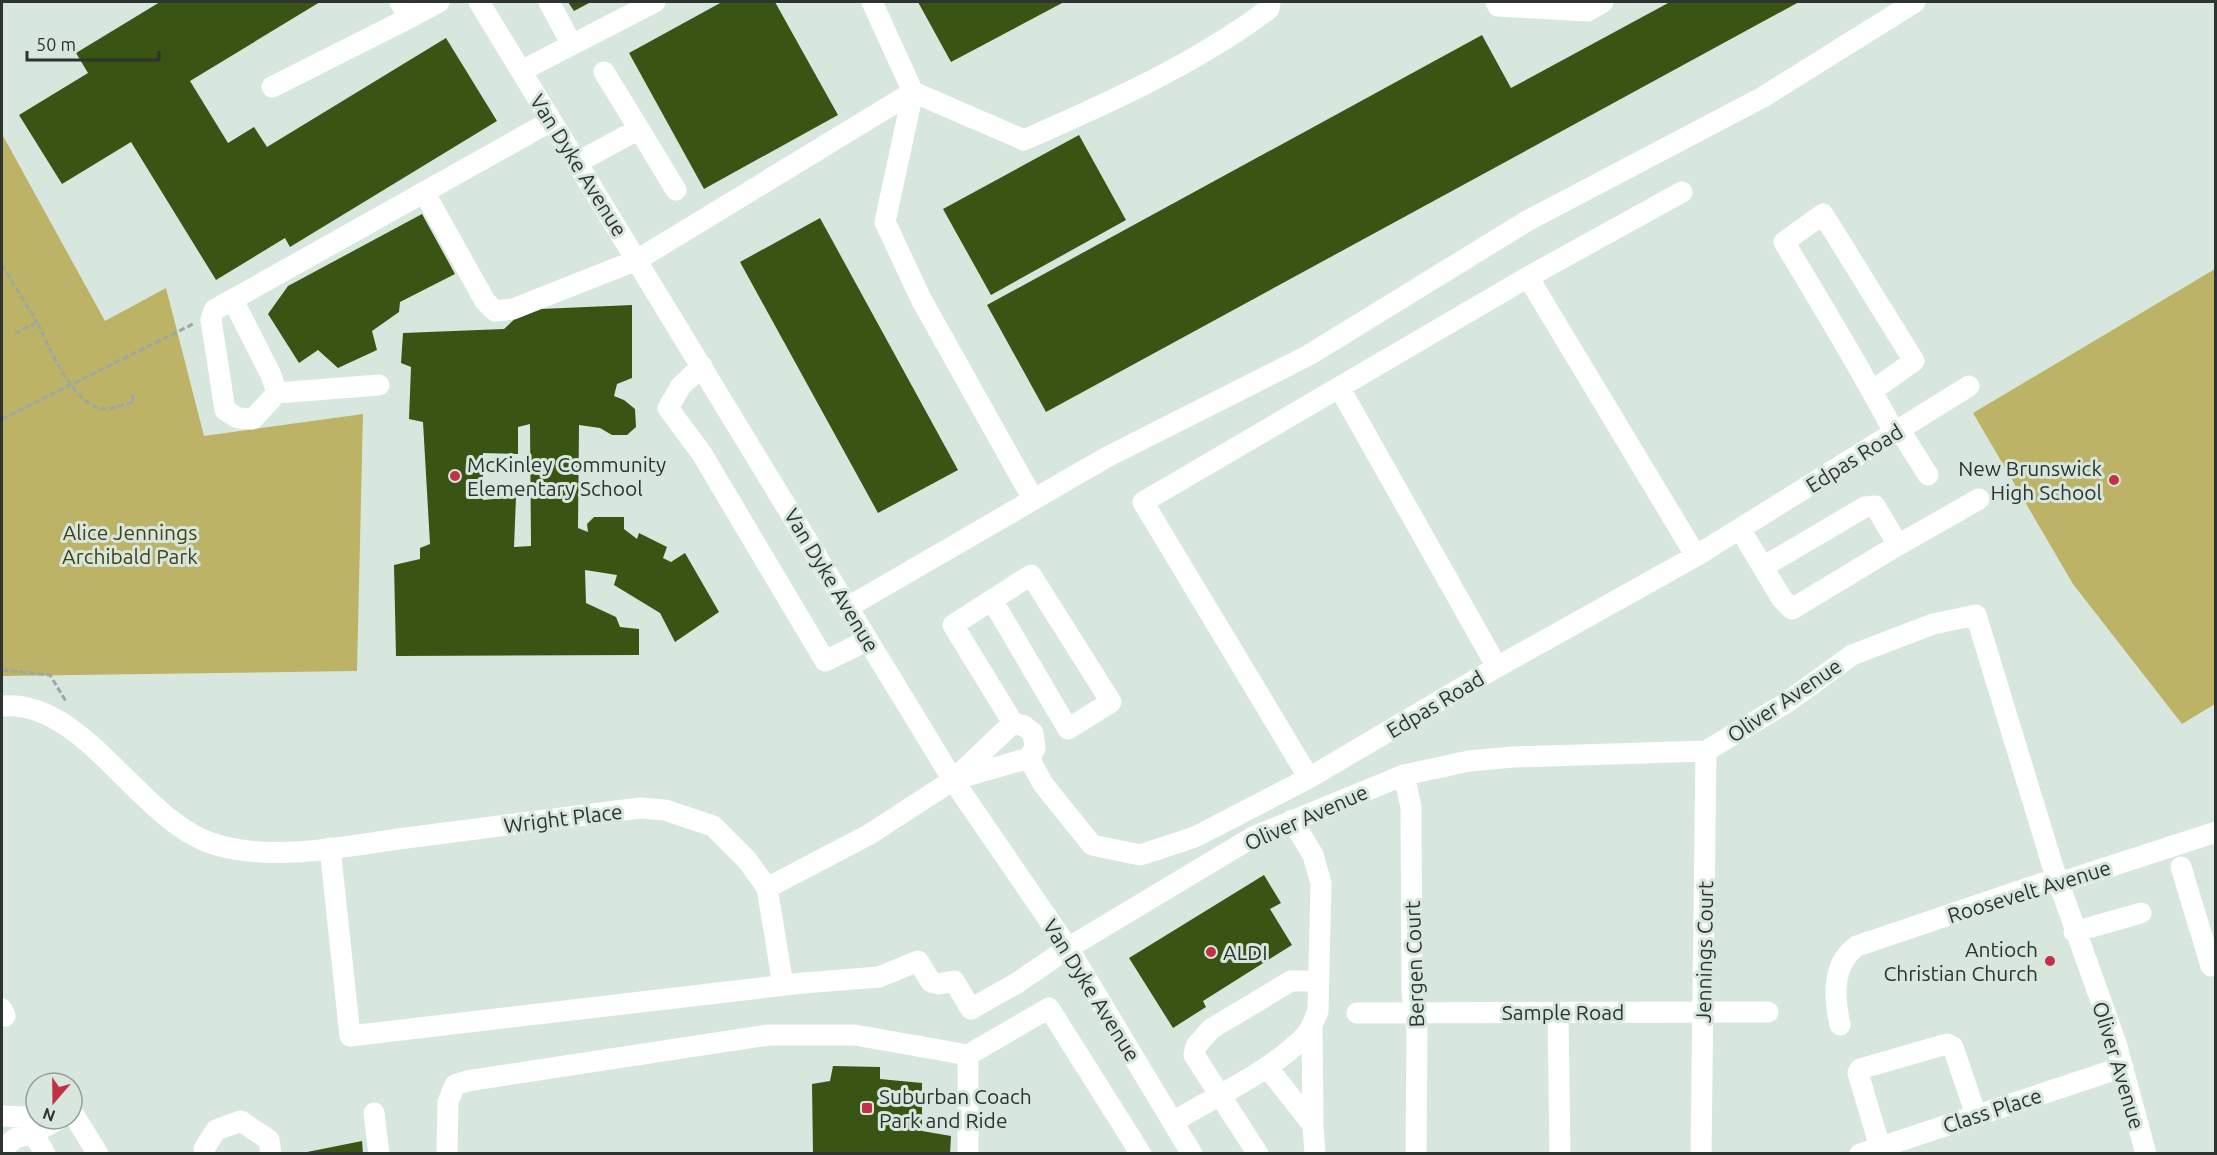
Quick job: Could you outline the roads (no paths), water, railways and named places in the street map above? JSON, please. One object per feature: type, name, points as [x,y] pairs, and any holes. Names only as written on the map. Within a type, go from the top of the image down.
[{"type":"street","points":[[272,87],[405,10],[439,2]]},
{"type":"street","name":"Van Dyke Avenue","points":[[479,2],[953,780],[1068,948],[1192,1154]]},
{"type":"street","points":[[549,2],[572,45]]},
{"type":"street","points":[[521,71],[655,2]]},
{"type":"street","points":[[872,2],[914,92],[885,222],[921,299],[1033,499]]},
{"type":"street","points":[[914,92],[1024,140],[1127,95],[1247,25],[1269,9],[1270,2]]},
{"type":"street","points":[[1496,2],[1498,6],[1588,10],[1603,2]]},
{"type":"street","points":[[848,607],[1107,458],[1309,355],[1527,220],[1763,97],[1913,2]]},
{"type":"street","points":[[604,72],[676,190]]},
{"type":"street","points":[[424,192],[485,301],[495,311],[513,309],[637,260],[914,92]]},
{"type":"street","points":[[233,300],[271,375],[277,393],[271,403],[253,419],[238,418],[225,410],[211,320],[214,310],[551,121]]},
{"type":"street","points":[[578,162],[639,129]]},
{"type":"street","points":[[1309,778],[1143,502],[1528,277],[1682,192]]},
{"type":"street","points":[[1872,391],[1914,361],[1823,214],[1784,242],[1872,391],[1896,431],[1928,475]]},
{"type":"street","points":[[1528,277],[1696,556]]},
{"type":"street","points":[[702,366],[681,386],[668,408],[702,454],[825,661],[868,640]]},
{"type":"street","points":[[277,393],[379,385]]},
{"type":"street","name":"Edpas Road","points":[[1029,758],[1043,784],[1092,845],[1140,855],[1195,837],[1309,778],[1497,667],[1696,556],[1969,386]]},
{"type":"street","points":[[1339,387],[1497,667]]},
{"type":"street","points":[[1740,529],[1782,599],[1792,609],[1979,498]]},
{"type":"street","points":[[1761,564],[1773,561],[1864,507],[1875,506],[1898,545]]},
{"type":"street","points":[[953,780],[1029,758],[1035,748],[1033,733],[1024,726],[1013,723],[954,625],[992,600],[1031,575],[1111,702],[1068,729],[992,600]]},
{"type":"street","name":"Oliver Avenue","points":[[783,985],[879,977],[918,961],[931,982],[939,984],[954,981],[971,1009],[1253,837],[1404,775],[1469,761],[1513,757],[1706,751],[1786,703],[1852,655],[1933,624],[1976,615],[2058,883],[2122,1067],[2146,1154]]},
{"type":"street","name":"Wright Place","points":[[2,706],[28,708],[46,713],[78,736],[163,813],[192,835],[218,846],[297,854],[640,808],[664,810],[713,826],[747,860],[767,888],[783,985]]},
{"type":"street","points":[[767,888],[870,834],[953,780],[1013,723]]},
{"type":"street","name":"Jennings Court","points":[[1701,1154],[1706,751]]},
{"type":"street","name":"Bergen Court","points":[[1404,775],[1411,807],[1416,1154]]},
{"type":"street","points":[[1173,1122],[1267,1067],[1305,1036],[1318,1011],[1321,883],[1313,855],[1292,820]]},
{"type":"street","name":"Roosevelt Avenue","points":[[1840,1025],[1835,1002],[1836,986],[1842,962],[1848,952],[1857,946],[2043,884],[2058,883],[2216,832]]},
{"type":"street","points":[[330,848],[350,1036],[783,985]]},
{"type":"street","points":[[2181,867],[2214,970]]},
{"type":"street","points":[[2074,932],[2141,913]]},
{"type":"street","points":[[1258,1154],[1194,1055],[1196,1046],[1211,1029],[1291,981],[1318,981]]},
{"type":"street","points":[[447,1154],[447,1102],[455,1085],[467,1081],[768,1035],[855,1035],[968,1055],[1049,1008],[1141,1154]]},
{"type":"street","points":[[1558,1012],[1560,1154]]},
{"type":"street","name":"Sample Road","points":[[1357,1013],[1768,1012]]},
{"type":"street","points":[[1312,1026],[1315,1154]]},
{"type":"street","points":[[1874,1151],[1858,1073],[1860,1069],[1947,1044],[1953,1047],[1977,1115]]},
{"type":"street","points":[[968,1055],[968,1154]]},
{"type":"street","points":[[1267,1067],[1313,1125]]},
{"type":"street","name":"Class Place","points":[[1874,1151],[2122,1067]]},
{"type":"street","points":[[374,1113],[379,1154]]},
{"type":"street","points":[[2,1116],[25,1117],[45,1154]]},
{"type":"street","points":[[205,1154],[204,1149],[216,1130],[241,1121],[268,1140],[271,1154]]},
{"type":"street","points":[[2,1128],[33,1133]]},
{"type":"street","points":[[2,1149],[16,1138],[37,1131]]},
{"type":"street","points":[[84,1131],[98,1154]]},
{"type":"place","name":"McKinley Community Elementary School","points":[[455,476]]},
{"type":"place","name":"New Brunswick High School","points":[[2114,480]]},
{"type":"place","name":"ALDI","points":[[1211,952]]},
{"type":"place","name":"Antioch Christian Church","points":[[2050,961]]},
{"type":"place","name":"Suburban Coach Park and Ride","points":[[867,1108]]},
{"type":"park label","name":"Alice Jennings Archibald Park","points":[[130,544]]}]
